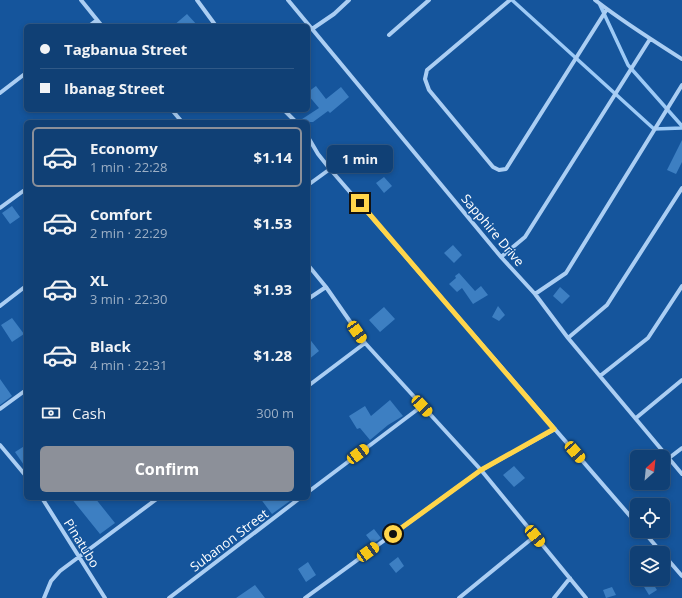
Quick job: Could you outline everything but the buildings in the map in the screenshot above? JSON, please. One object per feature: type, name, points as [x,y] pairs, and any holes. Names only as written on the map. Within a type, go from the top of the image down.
[{"type":"street","points":[[81,0],[100,24]]},
{"type":"street","points":[[197,0],[215,24]]},
{"type":"street","name":"Sapphire Drive","points":[[288,0],[308,24]]},
{"type":"street","points":[[312,29],[334,14],[349,0]]},
{"type":"street","points":[[389,35],[429,0]]},
{"type":"street","points":[[510,0],[427,70],[425,79],[428,90],[493,167],[499,170],[506,169],[607,9]]},
{"type":"street","points":[[595,0],[650,39],[682,59]]},
{"type":"street","points":[[92,24],[97,20]]},
{"type":"street","name":"Sapphire Drive","points":[[310,27],[501,257],[535,294],[568,338],[662,450]]},
{"type":"street","points":[[501,257],[525,236],[650,39]]},
{"type":"street","points":[[0,93],[24,75]]},
{"type":"street","points":[[535,294],[566,273],[682,85]]},
{"type":"street","points":[[174,112],[180,120]]},
{"type":"street","points":[[286,112],[294,120]]},
{"type":"street","points":[[310,140],[318,154],[330,169],[630,516]]},
{"type":"street","points":[[310,184],[330,169]]},
{"type":"street","points":[[568,338],[607,305],[682,188]]},
{"type":"street","points":[[0,208],[24,190]]},
{"type":"street","points":[[310,267],[326,287],[365,343],[481,470],[586,598]]},
{"type":"street","points":[[600,376],[648,338],[682,286]]},
{"type":"street","points":[[310,298],[326,287]]},
{"type":"street","points":[[0,306],[24,288]]},
{"type":"street","points":[[310,384],[365,343]]},
{"type":"street","points":[[636,418],[682,380]]},
{"type":"street","points":[[0,409],[24,391]]},
{"type":"street","points":[[310,490],[422,406]]},
{"type":"street","points":[[305,598],[481,470],[554,429]]},
{"type":"street","points":[[0,446],[24,474]]},
{"type":"street","points":[[670,457],[682,448]]},
{"type":"street","name":"Sapphire Drive","points":[[670,459],[682,474]]},
{"type":"street","name":"Pinatubo","points":[[43,500],[106,598]]},
{"type":"street","points":[[44,598],[51,581],[60,571],[155,500]]},
{"type":"street","name":"Subanon Street","points":[[169,598],[297,500]]},
{"type":"street","points":[[459,598],[535,536]]},
{"type":"street","points":[[649,538],[657,546]]},
{"type":"street","points":[[670,561],[682,576]]},
{"type":"street","points":[[554,598],[570,578]]},
{"type":"waterway","points":[[512,0],[654,129],[682,128]]},
{"type":"waterway","points":[[600,5],[628,65],[682,126]]},
{"type":"route","points":[[360,203],[554,429],[481,470],[393,534]]}]
